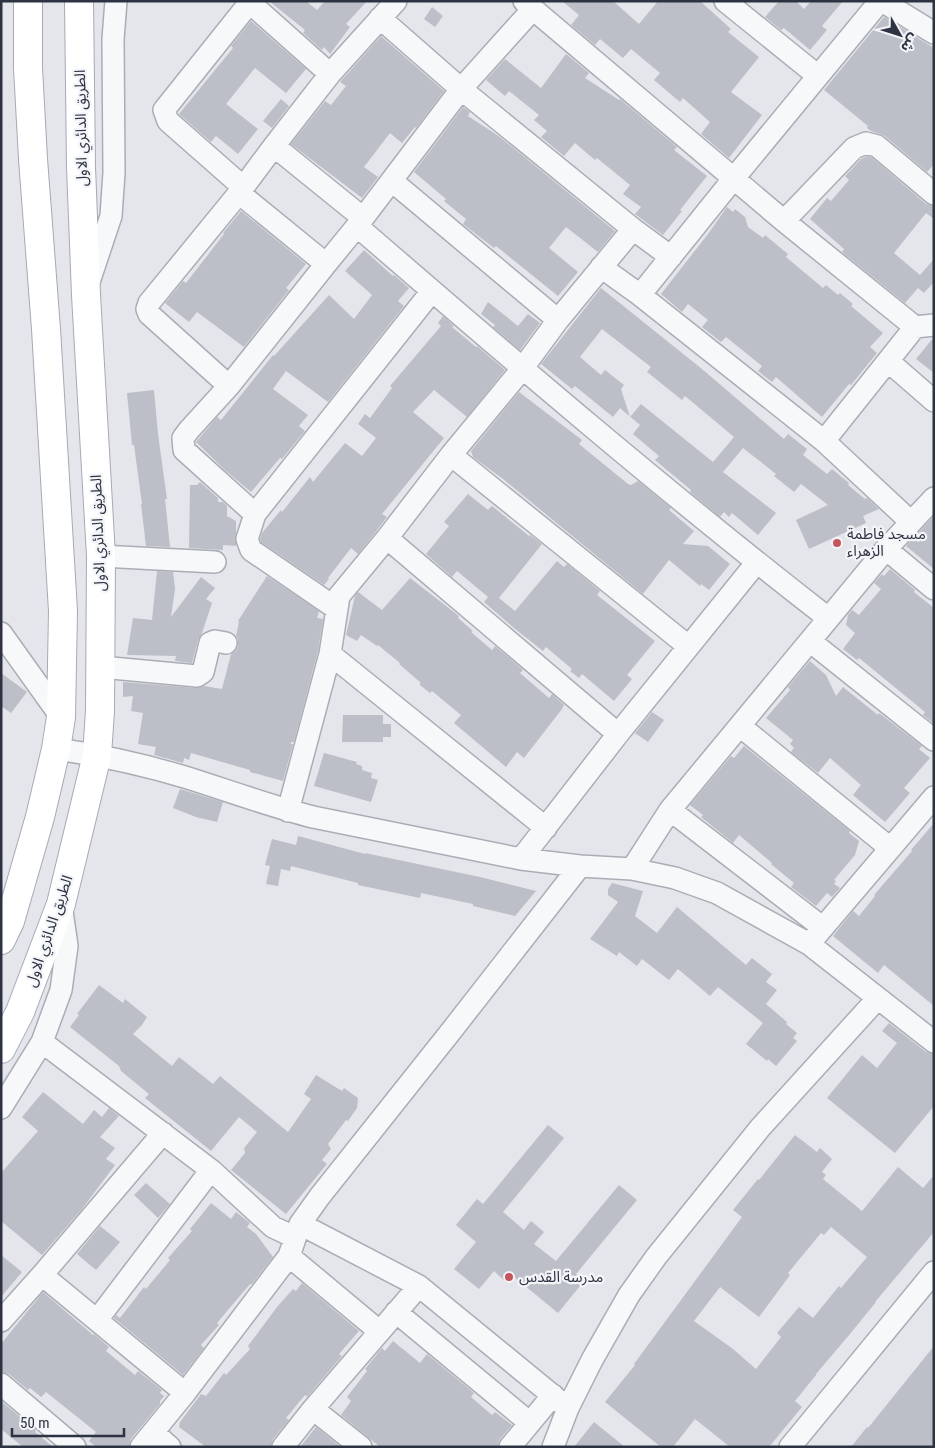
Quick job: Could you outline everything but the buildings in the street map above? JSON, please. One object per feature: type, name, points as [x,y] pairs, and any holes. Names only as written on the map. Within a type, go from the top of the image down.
[{"type":"main road","points":[[1,940],[10,921],[40,817],[56,749],[61,717],[63,611],[47,338],[33,158],[28,68],[28,1]]},
{"type":"main road","name":"الطريق الدائري الاول","points":[[1,1049],[20,1012],[61,904],[97,755],[101,667],[101,556],[86,295],[81,167],[79,1]]},
{"type":"street","points":[[86,295],[110,216],[114,173],[112,39],[116,1]]},
{"type":"street","points":[[229,386],[149,314],[147,309],[149,303],[241,190],[330,74],[396,1]]},
{"type":"street","points":[[725,1],[818,76]]},
{"type":"street","points":[[640,296],[734,178],[881,1],[934,33]]},
{"type":"street","points":[[326,264],[241,190],[168,121],[164,110],[249,2],[330,74]]},
{"type":"street","points":[[255,514],[184,450],[183,438],[188,430],[229,386],[360,222],[461,89],[528,5],[784,221],[924,326],[888,361],[824,441]]},
{"type":"street","points":[[380,18],[461,89],[633,229],[672,257]]},
{"type":"street","points":[[784,221],[854,148],[866,143],[877,146],[934,194]]},
{"type":"street","points":[[274,146],[360,222],[432,291],[522,369],[756,562],[828,618]]},
{"type":"street","points":[[392,180],[558,320]]},
{"type":"street","points":[[288,811],[330,654],[339,596],[522,369],[558,320],[633,229]]},
{"type":"street","points":[[601,267],[824,441],[911,522]]},
{"type":"street","points":[[337,609],[251,550],[247,539],[255,514],[432,291]]},
{"type":"street","points":[[888,361],[934,401]]},
{"type":"street","points":[[451,455],[688,646]]},
{"type":"street","points":[[632,869],[670,810],[886,549],[934,498]]},
{"type":"street","points":[[387,538],[618,734]]},
{"type":"street","points":[[886,549],[934,589]]},
{"type":"street","points":[[101,556],[215,562]]},
{"type":"street","points":[[521,858],[756,562]]},
{"type":"street","points":[[1,633],[61,717]]},
{"type":"street","points":[[101,667],[197,676],[203,672],[210,643],[214,641],[226,643]]},
{"type":"street","points":[[810,641],[934,740]]},
{"type":"street","points":[[330,654],[546,828]]},
{"type":"street","points":[[740,726],[890,848]]},
{"type":"street","points":[[56,749],[97,755],[186,777],[288,811],[312,817],[521,858],[580,866],[632,869],[675,878],[717,893],[808,944],[878,998],[931,1035]]},
{"type":"street","points":[[808,944],[934,797]]},
{"type":"street","points":[[670,810],[822,927]]},
{"type":"street","points":[[170,1447],[147,1440],[185,1393],[295,1239],[320,1196],[580,866]]},
{"type":"street","points":[[1,1108],[42,1042],[62,990],[67,946],[61,904]]},
{"type":"street","points":[[510,1447],[530,1423],[560,1402],[592,1360],[628,1295],[656,1257],[760,1128],[878,998]]},
{"type":"street","points":[[42,1042],[211,1170],[272,1227],[295,1239],[419,1286],[560,1402]]},
{"type":"street","points":[[1,1321],[42,1276],[163,1133]]},
{"type":"street","points":[[97,1320],[211,1170]]},
{"type":"street","points":[[295,1239],[379,1331]]},
{"type":"street","points":[[790,1447],[934,1272]]},
{"type":"street","points":[[42,1276],[185,1393]]},
{"type":"street","points":[[283,1447],[313,1409],[419,1286]]},
{"type":"street","points":[[396,1312],[530,1423]]},
{"type":"street","points":[[1,1384],[75,1447]]},
{"type":"street","points":[[553,1447],[560,1402]]},
{"type":"street","points":[[313,1409],[361,1447]]},
{"type":"place","name":"مسجد فاطمة الزهراء","points":[[837,543]]},
{"type":"place","name":"مدرسة القدس","points":[[509,1277]]}]
